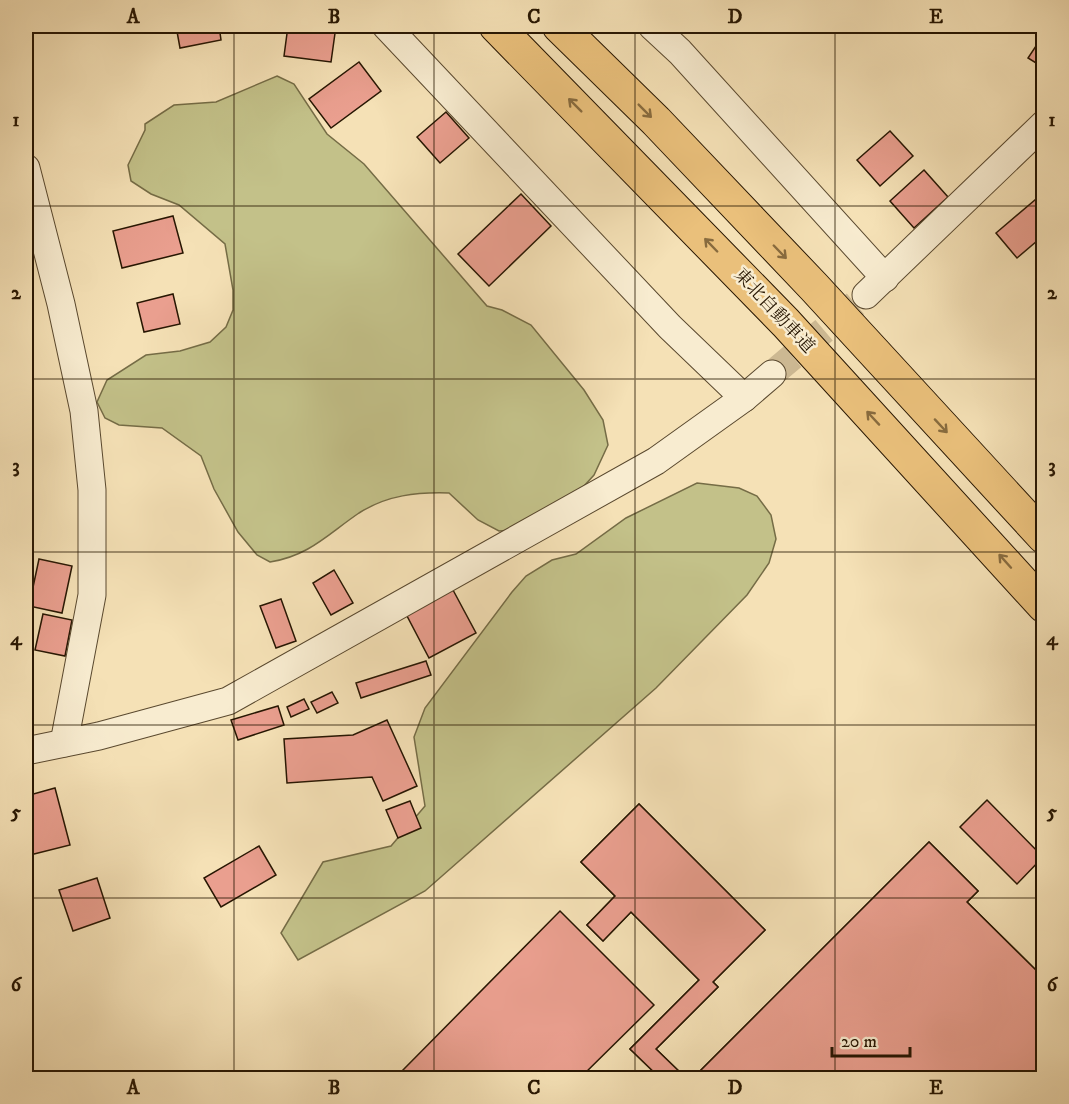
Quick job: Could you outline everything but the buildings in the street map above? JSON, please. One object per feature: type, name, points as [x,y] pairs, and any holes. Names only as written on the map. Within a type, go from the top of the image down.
[{"type":"highway","name":"東北自動車道","points":[[496,26],[625,155],[786,323],[1044,606]]},
{"type":"highway","points":[[559,26],[656,121],[814,287],[1044,537]]},
{"type":"street","points":[[386,26],[670,327],[744,398]]},
{"type":"street","points":[[652,26],[680,52],[876,286],[1044,123]]},
{"type":"street","points":[[26,168],[61,304],[84,411],[92,490],[92,595],[64,743]]},
{"type":"street","points":[[26,751],[99,736],[228,701],[348,631],[425,592],[656,461],[744,398],[772,374]]},
{"type":"shaded area","points":[[277,76],[294,84],[327,134],[364,164],[487,306],[502,310],[531,325],[584,390],[603,420],[608,445],[594,475],[574,497],[513,530],[499,531],[478,520],[449,493],[425,493],[391,498],[359,513],[328,536],[296,555],[270,562],[257,555],[238,532],[214,489],[201,456],[162,428],[119,425],[105,418],[97,402],[107,380],[146,355],[180,351],[210,342],[226,327],[233,310],[233,290],[225,244],[179,205],[151,194],[131,181],[128,165],[145,130],[145,124],[174,105],[216,102]]},
{"type":"shaded area","points":[[697,483],[739,488],[757,496],[771,515],[776,539],[769,563],[747,595],[656,688],[425,891],[298,960],[281,933],[323,862],[391,846],[425,806],[414,737],[425,708],[512,592],[526,576],[552,560],[576,554],[626,518]]},
{"type":"tunnel","points":[[772,374],[866,295]]}]
